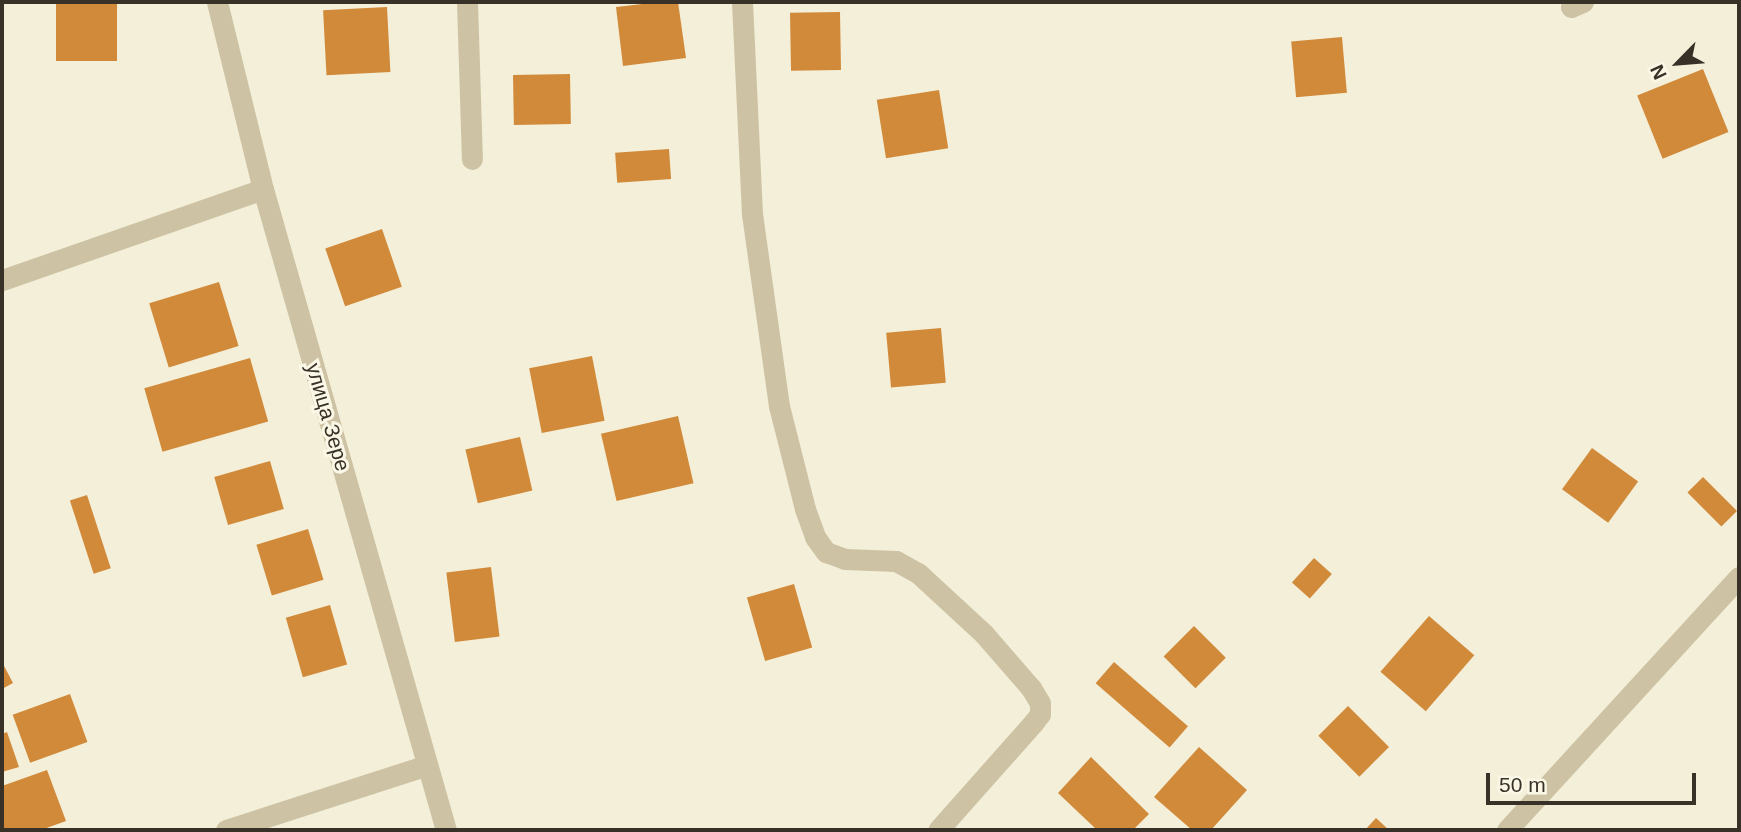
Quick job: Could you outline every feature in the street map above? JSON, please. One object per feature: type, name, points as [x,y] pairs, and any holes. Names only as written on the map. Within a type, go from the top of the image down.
[{"type":"street","name":"улица Зере","points":[[217,2],[263,189],[446,830]]},
{"type":"street","points":[[467,2],[472,159]]},
{"type":"street","points":[[742,2],[752,214],[779,406],[805,509],[815,537],[827,552],[845,559],[896,561],[918,573],[984,634],[1031,688],[1040,703],[1040,714],[1034,722],[938,830]]},
{"type":"street","points":[[2,280],[263,189]]},
{"type":"street","points":[[1507,830],[1739,577]]},
{"type":"street","points":[[226,830],[427,765]]},
{"type":"building","points":[[56,2],[117,2],[117,61],[56,61]]},
{"type":"building","points":[[678,2],[686,58],[623,66],[616,7]]},
{"type":"building","points":[[387,7],[390,72],[326,75],[323,10]]},
{"type":"building","points":[[840,12],[841,70],[791,71],[790,13]]},
{"type":"building","points":[[1342,37],[1347,93],[1296,97],[1291,41]]},
{"type":"building","points":[[1703,69],[1728,132],[1663,159],[1637,96]]},
{"type":"building","points":[[570,74],[571,124],[514,125],[513,75]]},
{"type":"building","points":[[939,90],[948,148],[886,158],[877,100]]},
{"type":"building","points":[[669,149],[671,179],[617,183],[615,153]]},
{"type":"building","points":[[382,229],[402,287],[345,306],[325,249]]},
{"type":"building","points":[[219,282],[239,346],[169,367],[149,303]]},
{"type":"building","points":[[941,328],[946,383],[891,388],[886,333]]},
{"type":"building","points":[[592,356],[605,421],[542,433],[529,368]]},
{"type":"building","points":[[250,358],[268,421],[162,452],[144,388]]},
{"type":"building","points":[[678,416],[694,483],[617,501],[601,434]]},
{"type":"building","points":[[520,437],[532,491],[478,503],[465,450]]},
{"type":"building","points":[[1592,448],[1638,482],[1608,523],[1562,489]]},
{"type":"building","points":[[270,461],[284,509],[228,525],[214,477]]},
{"type":"building","points":[[1703,477],[1737,511],[1721,526],[1687,493]]},
{"type":"building","points":[[87,495],[111,568],[94,574],[70,501]]},
{"type":"building","points":[[308,529],[323,580],[272,595],[256,545]]},
{"type":"building","points":[[1314,558],[1332,574],[1310,599],[1292,583]]},
{"type":"building","points":[[491,567],[500,636],[455,642],[446,572]]},
{"type":"building","points":[[794,584],[812,647],[765,661],[747,598]]},
{"type":"building","points":[[330,605],[347,665],[303,677],[286,618]]},
{"type":"building","points":[[1429,616],[1474,655],[1426,711],[1380,672]]},
{"type":"building","points":[[1194,626],[1226,658],[1195,688],[1164,656]]},
{"type":"building","points":[[2,662],[13,683],[2,689]]},
{"type":"building","points":[[1114,662],[1188,726],[1170,747],[1096,683]]},
{"type":"building","points":[[70,694],[87,742],[30,763],[13,715]]},
{"type":"building","points":[[1348,706],[1389,747],[1359,777],[1318,736]]},
{"type":"building","points":[[7,732],[19,767],[2,772],[2,734]]},
{"type":"building","points":[[1199,747],[1247,790],[1211,830],[1192,830],[1154,797]]},
{"type":"building","points":[[1091,757],[1149,814],[1133,830],[1097,830],[1058,793]]},
{"type":"building","points":[[47,770],[66,821],[41,830],[2,830],[2,786]]},
{"type":"building","points":[[1376,818],[1389,830],[1365,830]]}]
